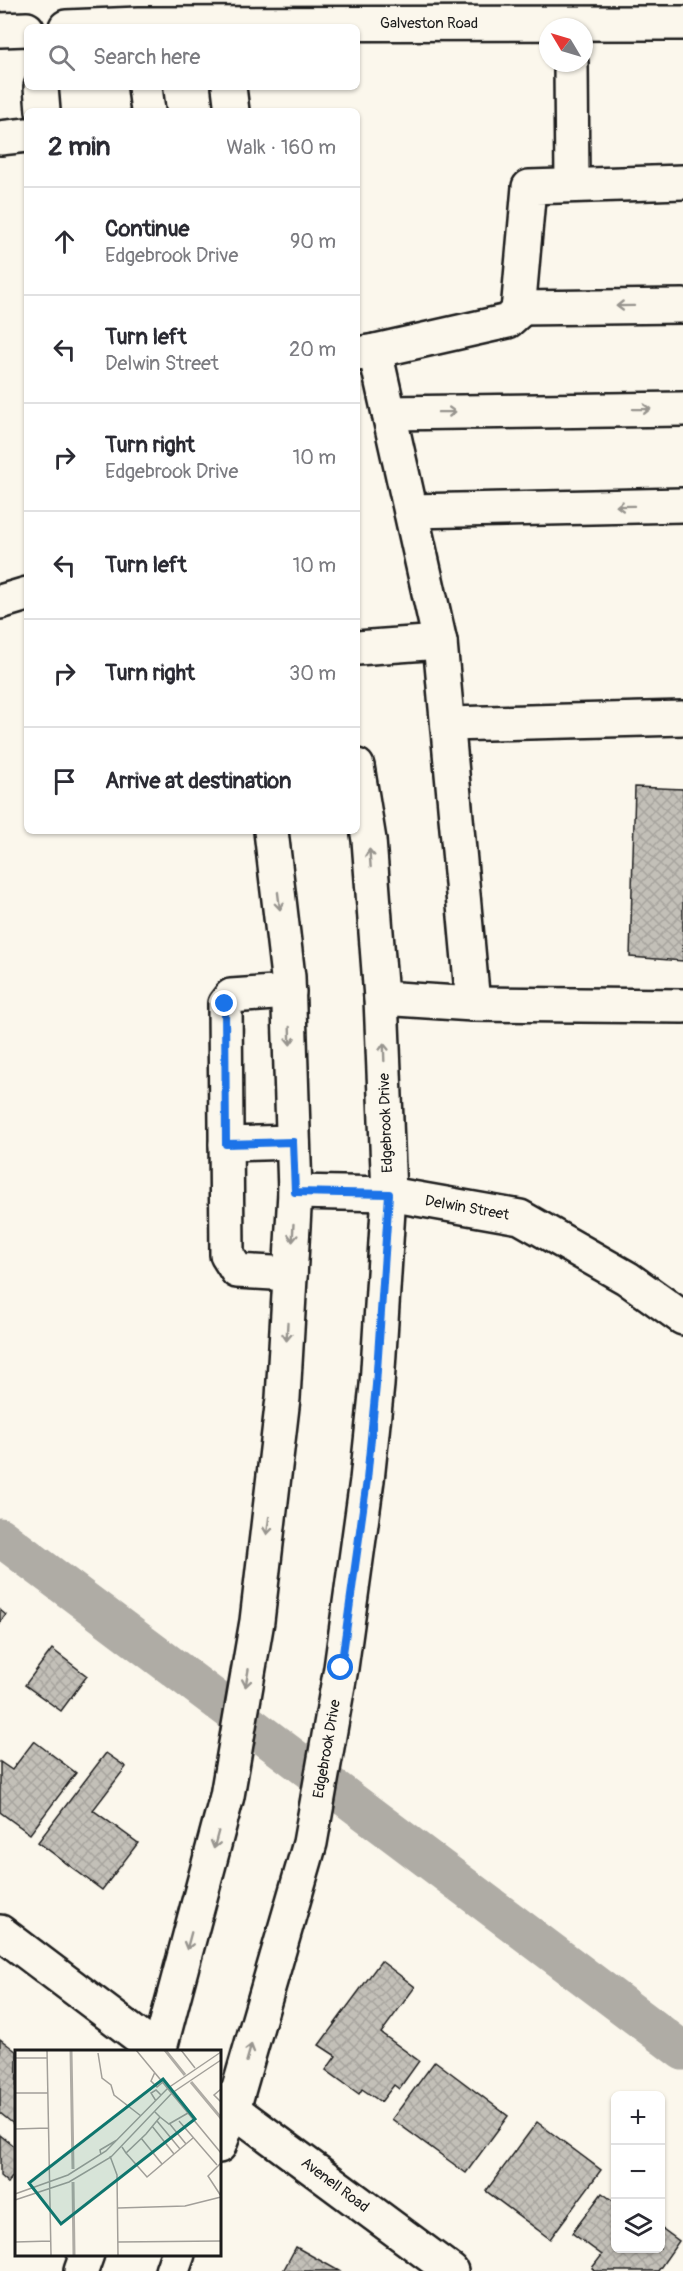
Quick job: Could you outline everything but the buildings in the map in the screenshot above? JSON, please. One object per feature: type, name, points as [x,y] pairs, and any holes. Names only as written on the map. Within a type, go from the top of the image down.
[{"type":"main road","name":"Galveston Road","points":[[88,24],[139,17],[222,17],[539,24]]},
{"type":"main road","name":"Galveston Road","points":[[593,25],[683,23]]},
{"type":"main road","points":[[0,30],[24,28]]},
{"type":"main road","points":[[571,72],[572,185]]},
{"type":"main road","points":[[41,90],[42,108]]},
{"type":"main road","points":[[145,90],[148,108]]},
{"type":"main road","points":[[230,90],[232,108]]},
{"type":"main road","points":[[0,138],[24,135]]},
{"type":"main road","points":[[472,1004],[440,642],[389,413],[366,353],[508,321],[518,312],[529,187],[683,182]]},
{"type":"main road","points":[[518,308],[683,306]]},
{"type":"main road","points":[[389,413],[683,409]]},
{"type":"main road","points":[[411,511],[683,505]]},
{"type":"main road","points":[[0,602],[24,595]]},
{"type":"main road","points":[[360,648],[440,642]]},
{"type":"main road","points":[[448,723],[683,718]]},
{"type":"main road","name":"Edgebrook Drive","points":[[220,2140],[226,2104],[310,1843],[341,1668],[367,1480],[389,1194],[381,998],[369,840],[360,784]]},
{"type":"main road","points":[[160,2050],[227,1796],[257,1621],[283,1398],[295,1192],[289,992],[270,834]]},
{"type":"main road","points":[[289,992],[231,996],[225,1004],[227,1255],[237,1271],[290,1274]]},
{"type":"main road","points":[[381,998],[472,1004],[683,1006]]},
{"type":"main road","points":[[226,1144],[293,1142]]},
{"type":"main road","name":"Delwin Street","points":[[295,1192],[389,1194],[520,1217],[627,1278],[683,1318]]},
{"type":"main road","points":[[0,1932],[156,2050]]},
{"type":"main road","name":"Avenell Road","points":[[226,2104],[451,2271]]},
{"type":"main road","points":[[81,2271],[86,2256]]},
{"type":"main road","points":[[172,2271],[177,2256]]},
{"type":"waterway","points":[[0,1537],[683,2051]]},
{"type":"route","points":[[225,1004],[226,1144],[293,1142],[295,1192],[389,1194],[367,1480],[341,1668]]}]
